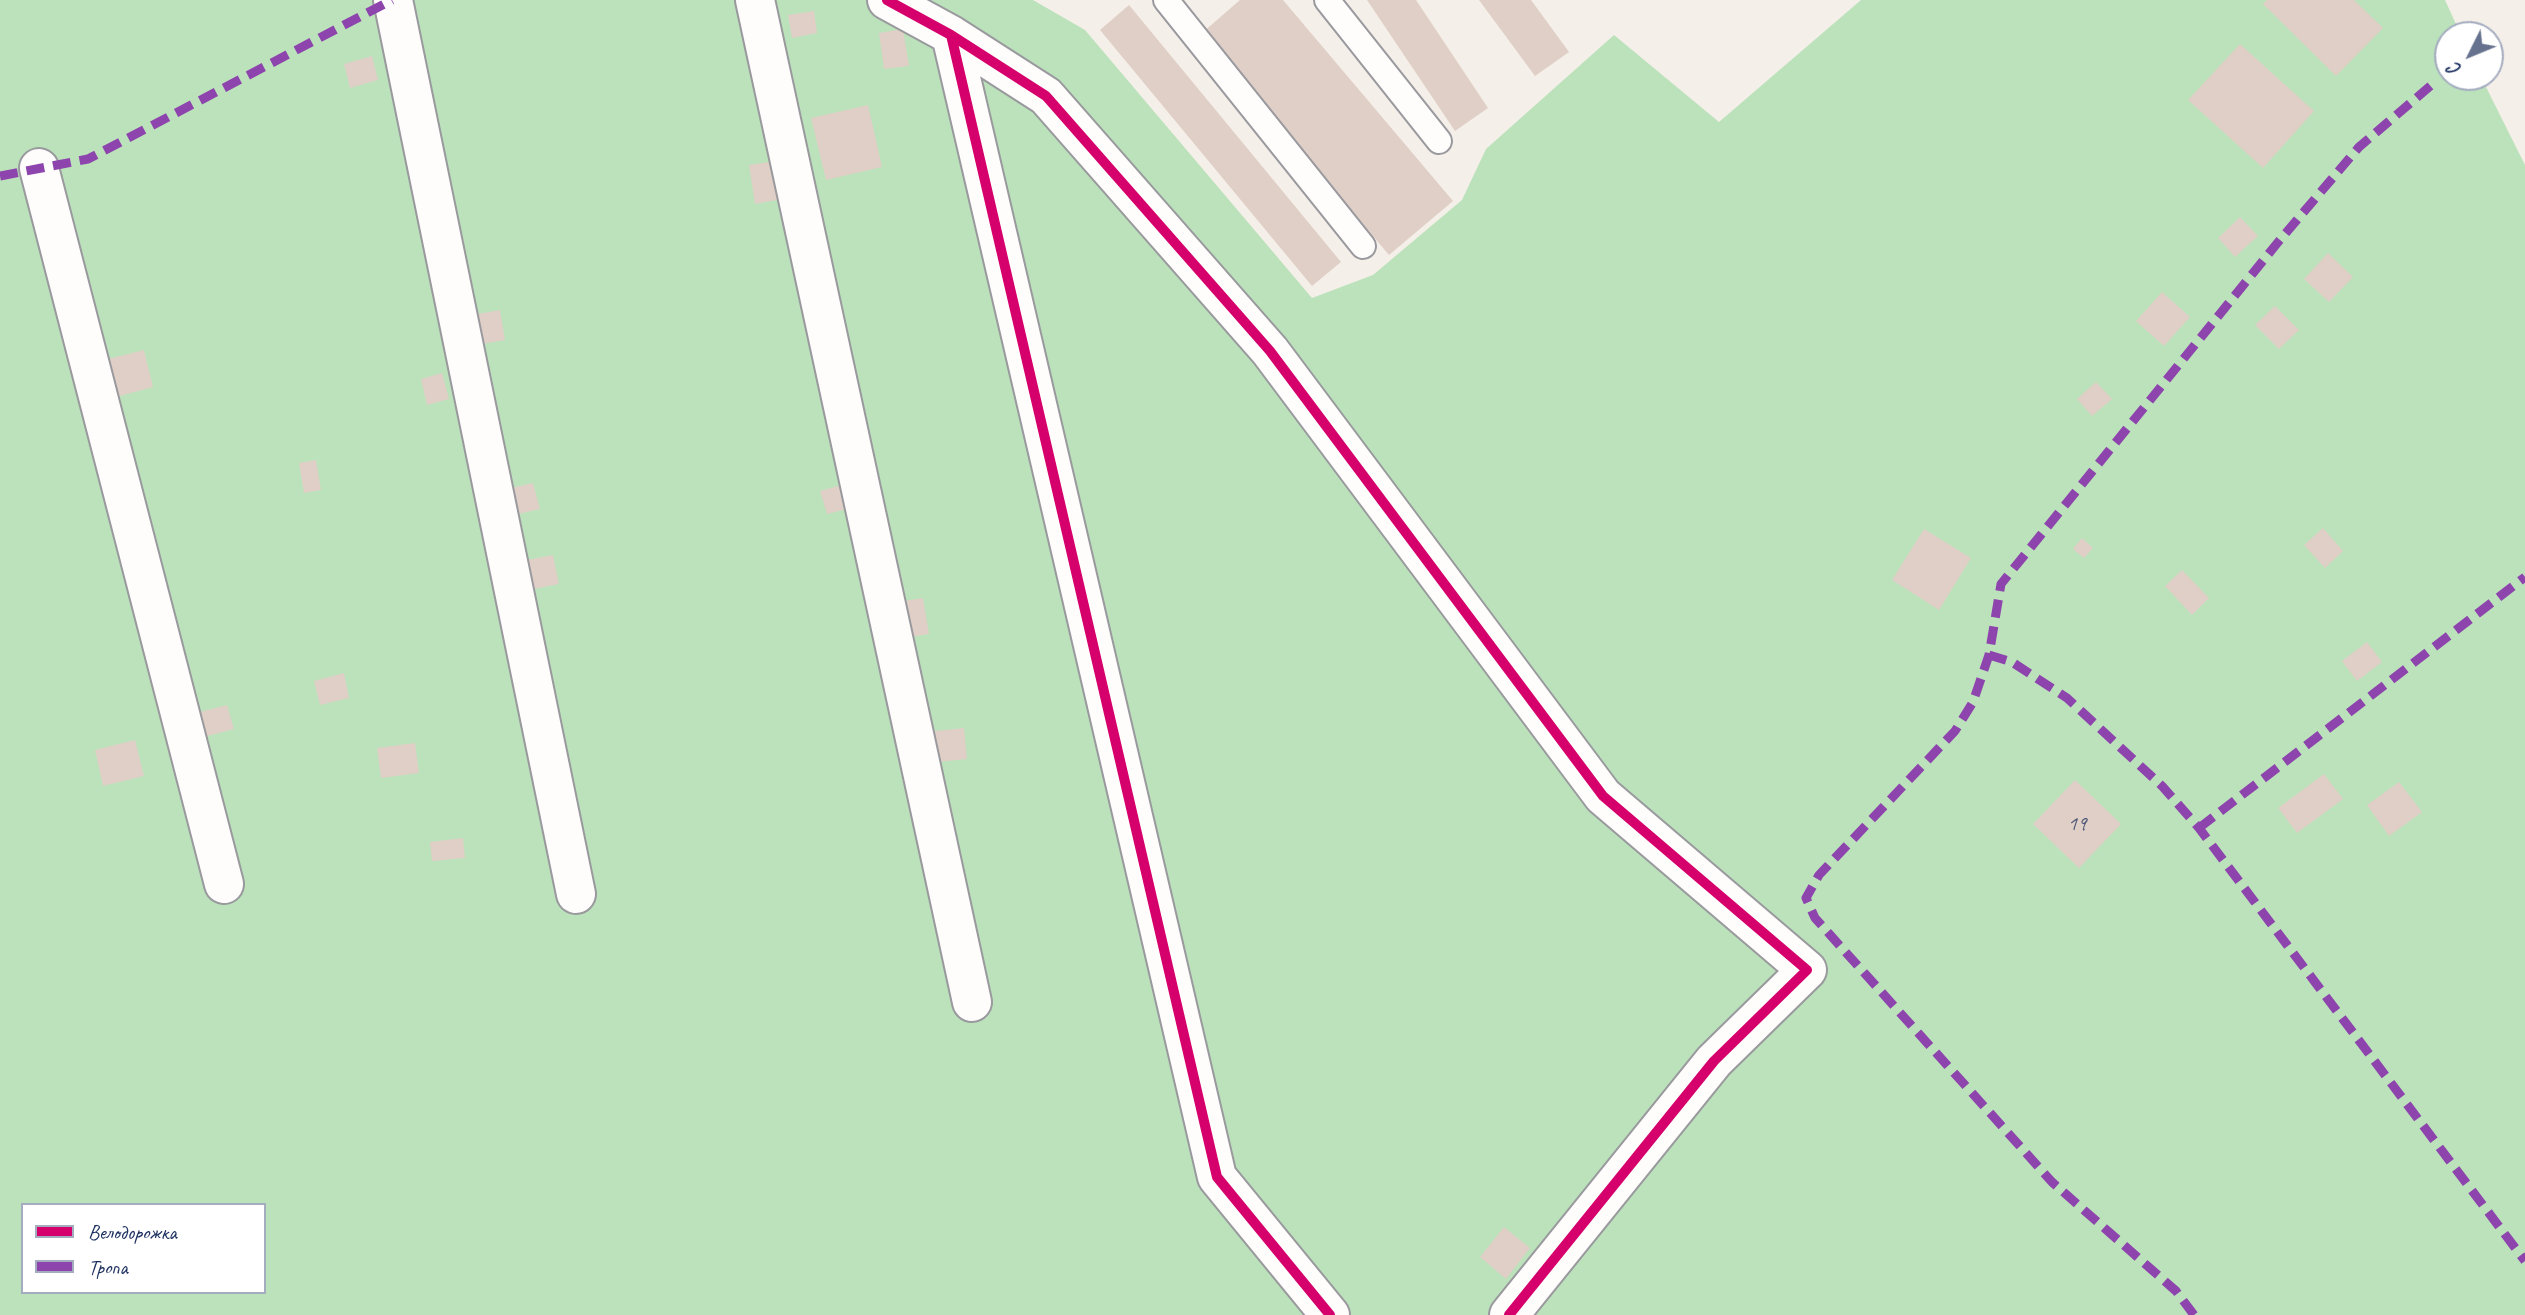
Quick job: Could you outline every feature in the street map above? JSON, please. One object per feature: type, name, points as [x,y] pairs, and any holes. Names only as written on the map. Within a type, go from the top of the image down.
[{"type":"street","points":[[393,0],[576,894]]},
{"type":"street","points":[[755,0],[972,1002]]},
{"type":"street","points":[[887,0],[951,35],[1045,96],[1270,351],[1602,796],[1807,970],[1714,1061],[1509,1315]]},
{"type":"street","points":[[951,35],[1217,1177],[1330,1315]]},
{"type":"street","points":[[39,168],[225,884]]},
{"type":"lane","points":[[1166,0],[1363,246]]},
{"type":"lane","points":[[1327,0],[1439,141]]},
{"type":"green space","points":[[0,0],[1033,0],[1085,30],[1312,298],[1373,275],[1462,200],[1486,149],[1614,35],[1719,122],[1861,0],[2445,0],[2455,21],[2434,21],[2434,91],[2488,91],[2525,165],[2525,1315],[0,1315]]},
{"type":"building","points":[[1240,0],[1283,0],[1453,201],[1389,255],[1202,33]]},
{"type":"building","points":[[1367,0],[1416,0],[1488,108],[1455,131]]},
{"type":"building","points":[[1479,0],[1531,0],[1569,52],[1535,76]]},
{"type":"building","points":[[2267,0],[2354,0],[2383,28],[2336,76],[2263,4]]},
{"type":"building","points":[[1129,5],[1341,262],[1312,286],[1100,30]]},
{"type":"building","points":[[814,11],[817,33],[792,38],[788,15]]},
{"type":"building","points":[[903,29],[909,66],[884,69],[879,33]]},
{"type":"building","points":[[2240,44],[2314,111],[2263,168],[2188,100]]},
{"type":"building","points":[[372,56],[378,80],[350,88],[344,64]]},
{"type":"building","points":[[868,105],[882,167],[826,180],[811,118]]},
{"type":"building","points":[[782,160],[788,198],[755,204],[749,165]]},
{"type":"building","points":[[2240,217],[2258,236],[2235,257],[2218,238]]},
{"type":"building","points":[[2328,253],[2353,277],[2329,302],[2304,279]]},
{"type":"building","points":[[2162,292],[2190,317],[2164,346],[2136,321]]},
{"type":"building","points":[[2275,306],[2299,330],[2279,349],[2255,325]]},
{"type":"building","points":[[500,310],[505,340],[471,346],[466,316]]},
{"type":"building","points":[[144,350],[153,387],[109,399],[100,361]]},
{"type":"building","points":[[442,373],[449,399],[427,405],[421,379]]},
{"type":"building","points":[[2096,382],[2112,399],[2092,416],[2077,399]]},
{"type":"building","points":[[316,460],[321,490],[304,493],[299,463]]},
{"type":"building","points":[[856,481],[863,505],[827,514],[820,491]]},
{"type":"building","points":[[533,483],[540,509],[514,515],[507,489]]},
{"type":"building","points":[[2323,528],[2343,551],[2325,568],[2304,545]]},
{"type":"building","points":[[1924,529],[1971,558],[1939,610],[1892,580]]},
{"type":"building","points":[[2082,538],[2093,548],[2084,558],[2073,549]]},
{"type":"building","points":[[553,555],[559,584],[534,589],[527,560]]},
{"type":"building","points":[[2182,570],[2209,598],[2192,615],[2165,586]]},
{"type":"building","points":[[923,598],[929,634],[904,638],[898,602]]},
{"type":"building","points":[[2367,642],[2382,662],[2357,681],[2342,661]]},
{"type":"building","points":[[344,673],[349,698],[320,705],[314,681]]},
{"type":"building","points":[[227,705],[234,729],[207,736],[200,712]]},
{"type":"building","points":[[964,728],[967,759],[937,762],[935,731]]},
{"type":"building","points":[[135,740],[144,776],[103,786],[95,750]]},
{"type":"building","points":[[415,743],[419,773],[381,778],[377,748]]},
{"type":"building","points":[[2324,774],[2343,799],[2297,833],[2278,808]]},
{"type":"building","points":[[2075,780],[2121,824],[2079,868],[2033,824]]},
{"type":"building","points":[[2399,782],[2422,812],[2389,836],[2367,805]]},
{"type":"building","points":[[463,838],[465,858],[432,861],[430,842]]},
{"type":"building","points":[[1504,1227],[1530,1248],[1506,1279],[1480,1257]]},
{"type":"marked path","points":[[0,176],[88,159],[392,0]]},
{"type":"marked path","points":[[2194,1315],[2176,1291],[2052,1182],[1815,918],[1806,898],[1819,875],[1955,731],[1973,702],[1989,655],[2001,584],[2279,241],[2359,147],[2434,83]]},
{"type":"marked path","points":[[2199,828],[2525,577]]},
{"type":"marked path","points":[[1989,655],[2012,662],[2067,698],[2162,786],[2199,828],[2525,1261]]},
{"type":"cycle path","points":[[887,0],[951,35],[1046,96],[1270,351],[1603,796],[1807,970],[1714,1061],[1509,1315]]},
{"type":"cycle path","points":[[951,35],[1217,1177],[1330,1315]]}]
